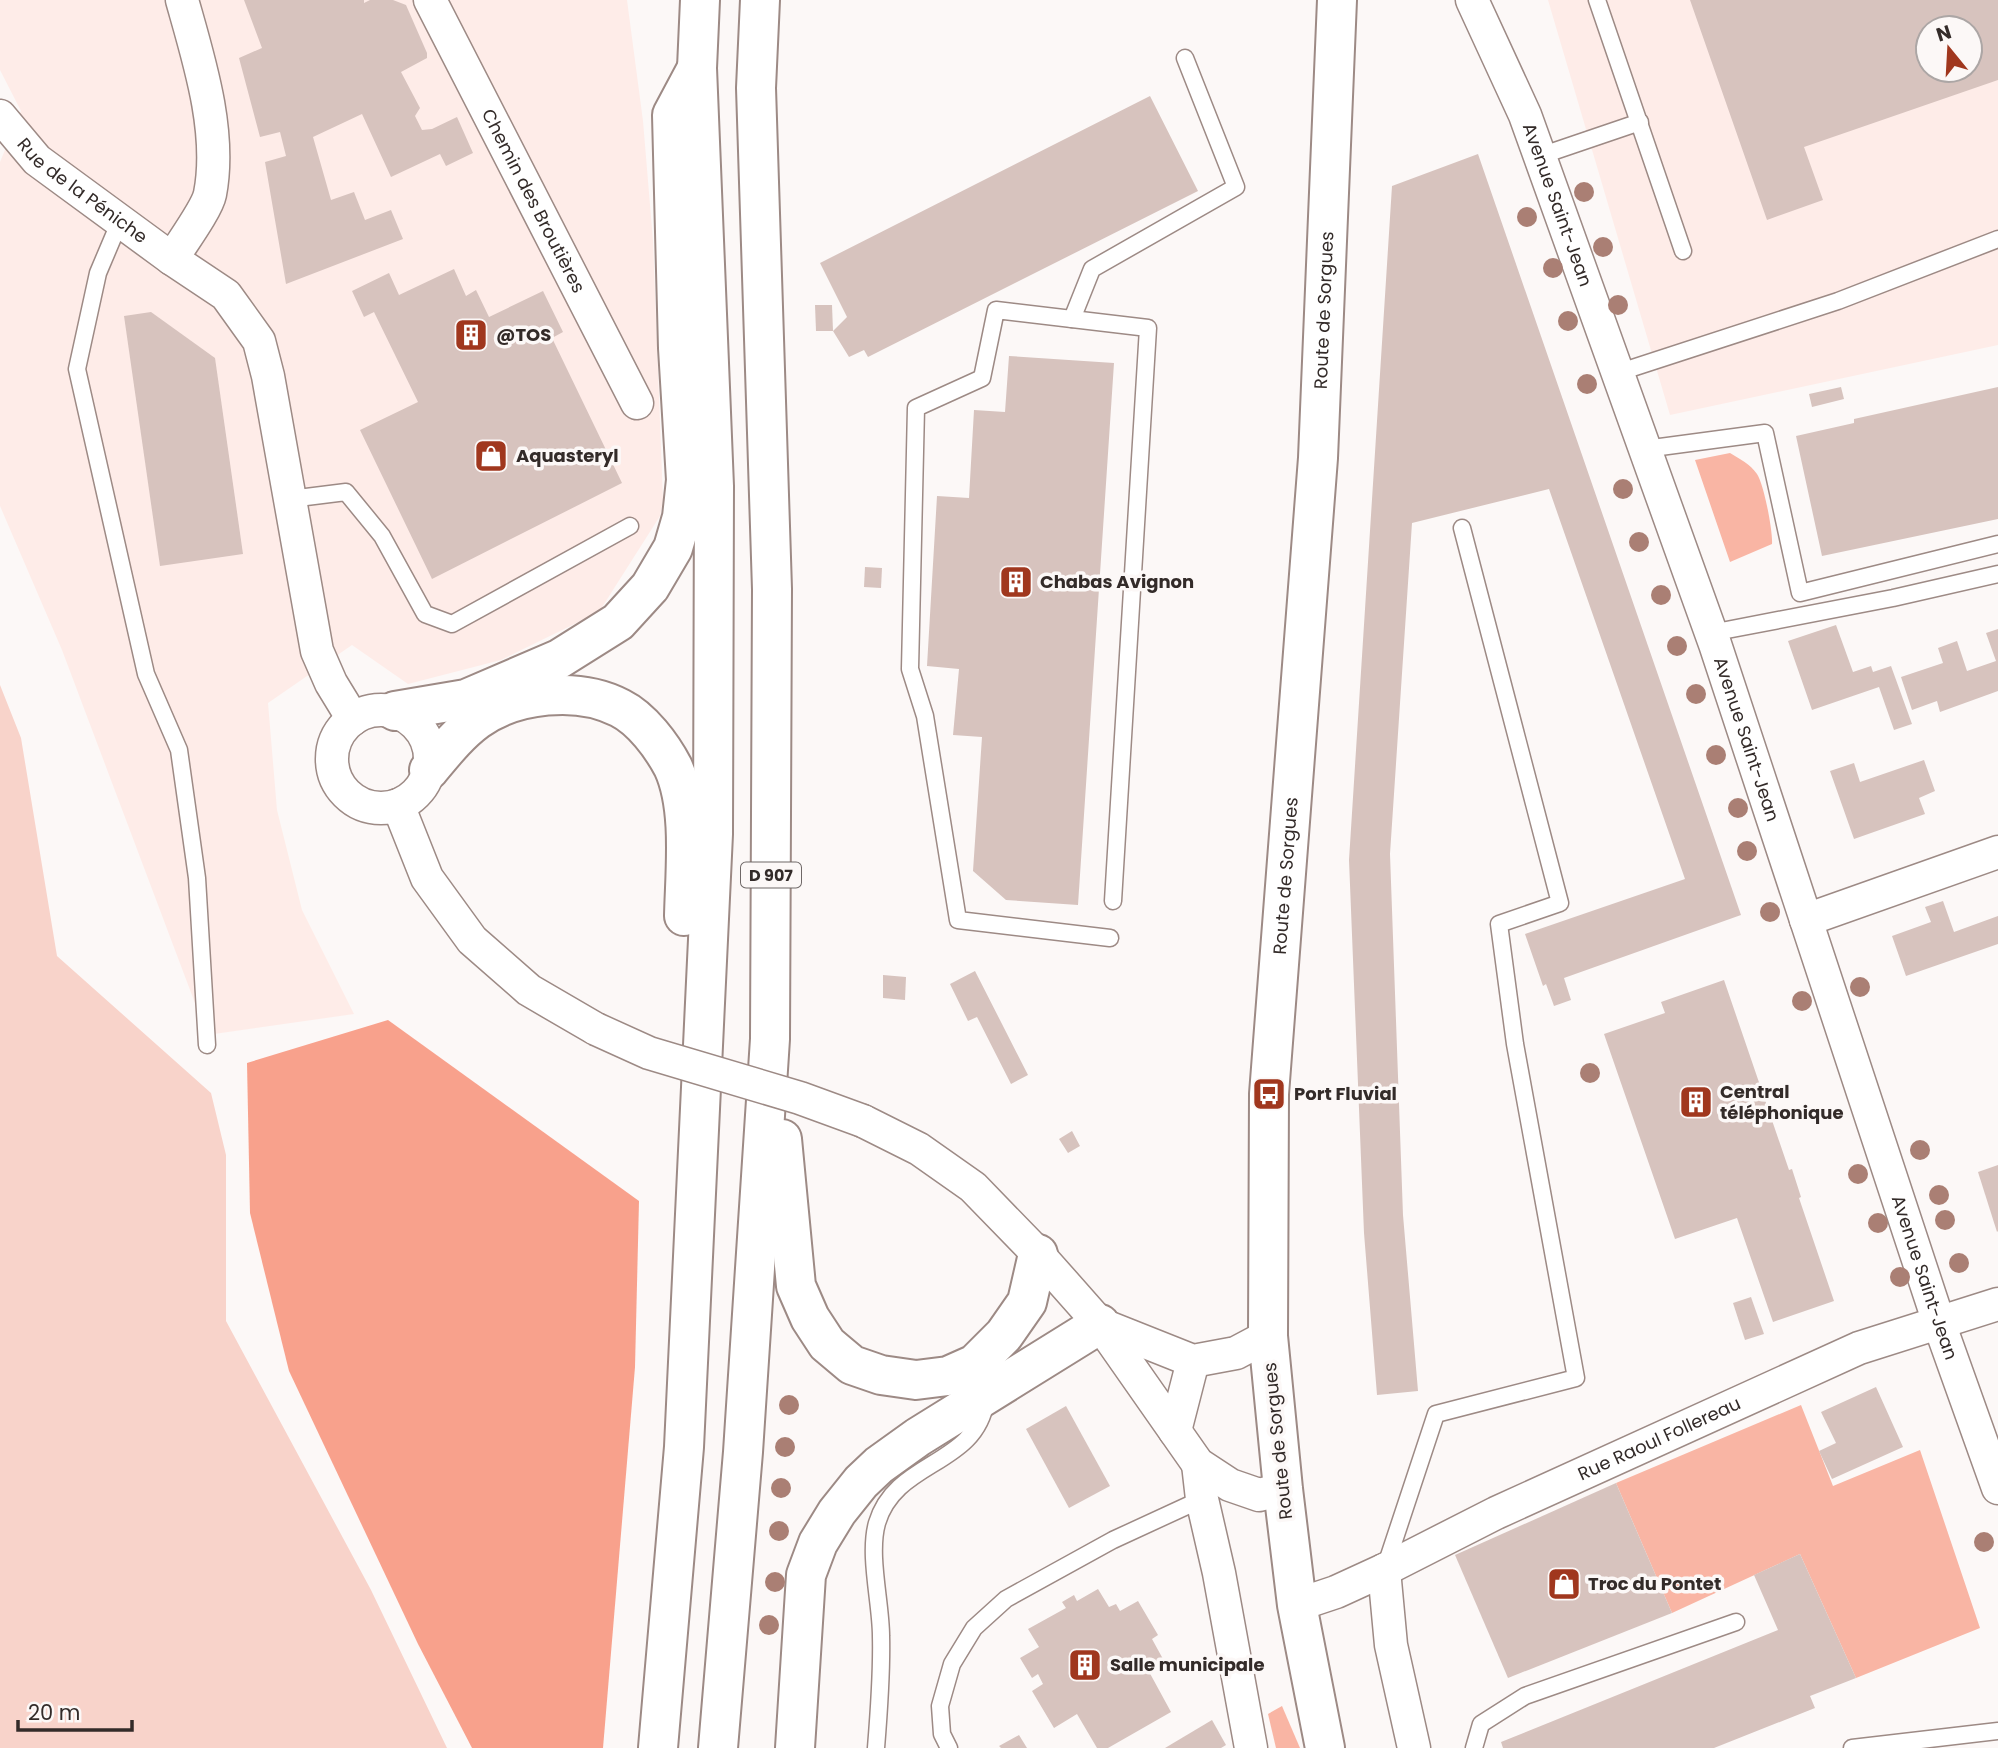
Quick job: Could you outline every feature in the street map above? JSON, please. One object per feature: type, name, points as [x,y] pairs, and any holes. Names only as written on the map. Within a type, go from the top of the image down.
[{"type":"main road","points":[[658,1748],[684,1447],[713,820],[714,485],[697,68],[700,0]]},
{"type":"main road","name":"D 907","points":[[718,1748],[743,1452],[770,1039],[772,589],[756,88],[760,0]]},
{"type":"main road","name":"Route de Sorgues","points":[[1325,1748],[1297,1605],[1268,1336],[1269,1094],[1318,458],[1337,0]]},
{"type":"main road","points":[[395,712],[466,699],[559,659],[618,622],[650,587],[673,548],[682,517],[686,480],[678,348],[672,115],[697,68]]},
{"type":"main road","points":[[429,770],[455,738],[479,718],[516,702],[548,694],[589,698],[620,708],[641,724],[659,745],[673,769],[681,796],[685,828],[681,1198],[684,1447]]},
{"type":"main road","points":[[770,1039],[796,1286],[810,1318],[827,1344],[852,1365],[881,1375],[916,1380],[948,1376],[975,1364],[1004,1335],[1027,1302],[1038,1254]]},
{"type":"main road","points":[[795,1748],[806,1575],[818,1542],[837,1512],[879,1465],[918,1437],[1100,1324]]},
{"type":"street","points":[[172,259],[210,197],[213,129],[197,52],[182,0]]},
{"type":"street","name":"Chemin des Broutières","points":[[430,0],[636,403]]},
{"type":"street","name":"Avenue Saint-Jean","points":[[1472,0],[1525,115],[1711,633],[1939,1323],[1998,1488]]},
{"type":"street","name":"Rue de la Péniche","points":[[0,117],[37,160],[226,295],[259,341],[268,376],[317,652],[352,719]]},
{"type":"street","points":[[366,712],[395,712],[411,719],[423,734],[429,751],[429,770],[418,791],[398,805],[381,808],[363,805],[348,795],[337,782],[332,765],[333,747],[340,731],[352,719],[366,712]]},
{"type":"street","points":[[398,805],[427,878],[472,940],[530,990],[596,1029],[649,1053],[800,1098],[863,1121],[919,1149],[973,1187],[1038,1254],[1100,1324],[1198,1464],[1230,1485],[1259,1495],[1283,1489]]},
{"type":"street","points":[[1806,920],[1998,852]]},
{"type":"street","name":"Rue Raoul Follereau","points":[[1297,1605],[1336,1592],[1496,1513],[1859,1348],[1998,1304]]},
{"type":"street","points":[[1100,1324],[1193,1361],[1236,1353],[1268,1336]]},
{"type":"street","points":[[1175,1431],[1193,1361]]},
{"type":"street","points":[[1198,1464],[1202,1499],[1219,1573],[1251,1748]]},
{"type":"street","points":[[1384,1570],[1391,1645],[1414,1748]]},
{"type":"lane","points":[[1597,0],[1683,251]]},
{"type":"lane","points":[[1072,319],[1092,268],[1236,187],[1185,58]]},
{"type":"lane","points":[[1540,156],[1640,121]]},
{"type":"lane","points":[[120,221],[98,273],[77,369],[146,674],[179,750],[197,878],[207,1045]]},
{"type":"lane","points":[[1617,373],[1838,301],[1998,239]]},
{"type":"lane","points":[[1110,938],[958,920],[925,716],[910,669],[916,408],[982,378],[996,310],[1148,328],[1113,901]]},
{"type":"lane","points":[[1645,449],[1765,433],[1800,593],[1998,544]]},
{"type":"lane","points":[[290,499],[346,492],[382,536],[425,614],[452,624],[630,526]]},
{"type":"lane","points":[[1384,1570],[1436,1414],[1576,1378],[1515,1044],[1499,924],[1560,903],[1462,528]]},
{"type":"lane","points":[[1711,633],[1892,598],[1998,574]]},
{"type":"lane","points":[[876,1748],[881,1637],[875,1549],[877,1523],[893,1494],[910,1478],[965,1443],[979,1427],[987,1393]]},
{"type":"lane","points":[[949,1748],[942,1734],[940,1706],[952,1664],[974,1628],[1006,1599],[1113,1541],[1202,1499]]},
{"type":"lane","points":[[1474,1748],[1481,1724],[1525,1696],[1737,1622]]},
{"type":"lane","points":[[1852,1748],[1998,1731]]},
{"type":"shaded area","points":[[0,0],[627,0],[643,121],[653,241],[663,500],[660,516],[599,612],[501,660],[408,684],[352,645],[268,703],[277,810],[302,910],[354,1014],[207,1035],[62,650],[0,506],[0,162],[21,111],[0,70]]},
{"type":"shaded area","points":[[1548,0],[1998,0],[1998,345],[1670,415]]},
{"type":"shaded area","points":[[1730,453],[1751,467],[1760,479],[1768,508],[1772,544],[1730,562],[1695,460]]},
{"type":"shaded area","points":[[0,685],[21,738],[57,956],[211,1093],[226,1155],[226,1321],[371,1590],[447,1748],[0,1748]]},
{"type":"shaded area","points":[[388,1020],[639,1201],[635,1367],[603,1748],[472,1748],[418,1644],[289,1371],[250,1213],[247,1063]]},
{"type":"shaded area","points":[[1801,1405],[1833,1486],[1920,1450],[1980,1628],[1856,1678],[1800,1554],[1672,1613],[1616,1483]]},
{"type":"shaded area","points":[[1282,1706],[1300,1748],[1276,1748],[1268,1714]]},
{"type":"building","points":[[244,0],[364,0],[364,3],[370,0],[393,0],[406,5],[427,53],[427,58],[401,72],[420,108],[415,116],[422,130],[432,129],[457,117],[473,153],[446,166],[440,154],[391,177],[362,114],[313,137],[331,200],[354,192],[365,220],[391,210],[403,239],[286,284],[265,162],[286,156],[280,132],[260,137],[239,58],[262,48]]},
{"type":"building","points":[[1690,0],[1998,0],[1998,80],[1804,147],[1823,200],[1767,220]]},
{"type":"building","points":[[1150,96],[1198,191],[868,357],[864,350],[849,357],[833,331],[847,317],[820,263]]},
{"type":"building","points":[[1478,154],[1741,915],[1564,978],[1571,1000],[1554,1006],[1546,984],[1543,986],[1525,934],[1685,879],[1549,489],[1412,523],[1390,854],[1403,1215],[1418,1391],[1377,1395],[1364,1233],[1349,860],[1392,186]]},
{"type":"building","name":"Aquasteryl","points":[[454,269],[466,296],[476,290],[489,317],[543,291],[563,332],[552,338],[622,483],[432,579],[360,430],[418,402],[374,312],[364,317],[352,291],[389,273],[399,295]]},
{"type":"building","points":[[815,305],[832,305],[833,331],[816,331]]},
{"type":"building","points":[[151,312],[215,358],[243,554],[160,566],[124,316]]},
{"type":"building","name":"Chabas Avignon","points":[[1009,356],[1114,363],[1078,905],[1006,900],[973,871],[982,737],[953,735],[959,669],[927,666],[937,496],[969,498],[974,410],[1005,412]]},
{"type":"building","points":[[1841,387],[1844,399],[1812,407],[1809,394]]},
{"type":"building","points":[[1998,387],[1998,519],[1822,556],[1796,436],[1854,423],[1854,419]]},
{"type":"building","points":[[865,567],[882,568],[881,588],[864,587]]},
{"type":"building","points":[[1836,625],[1853,672],[1871,666],[1873,672],[1891,666],[1912,724],[1894,730],[1879,687],[1812,710],[1788,641]]},
{"type":"building","points":[[1998,629],[1998,691],[1940,712],[1937,701],[1912,710],[1901,677],[1943,663],[1938,648],[1957,641],[1967,671],[1996,661],[1986,633]]},
{"type":"building","points":[[1924,760],[1935,791],[1919,798],[1925,814],[1854,839],[1830,771],[1854,763],[1860,782]]},
{"type":"building","points":[[1943,901],[1954,932],[1998,916],[1998,944],[1906,976],[1892,936],[1931,922],[1925,907]]},
{"type":"building","points":[[975,971],[1028,1075],[1011,1084],[977,1017],[968,1021],[950,984]]},
{"type":"building","points":[[883,975],[906,977],[905,1000],[883,998]]},
{"type":"building","name":"Central téléphonique","points":[[1724,980],[1789,1170],[1792,1169],[1801,1197],[1799,1198],[1834,1301],[1773,1322],[1737,1218],[1675,1239],[1604,1034],[1665,1013],[1661,1002]]},
{"type":"building","points":[[1072,1131],[1080,1146],[1068,1153],[1059,1139]]},
{"type":"building","points":[[1998,1165],[1998,1231],[1997,1232],[1978,1172]]},
{"type":"building","points":[[1751,1297],[1764,1334],[1745,1340],[1733,1303]]},
{"type":"building","points":[[1876,1387],[1903,1447],[1832,1479],[1819,1451],[1836,1443],[1821,1412]]},
{"type":"building","points":[[1066,1406],[1110,1486],[1069,1508],[1026,1429]]},
{"type":"building","name":"Troc du Pontet","points":[[1616,1483],[1672,1613],[1508,1678],[1455,1555]]},
{"type":"building","points":[[1800,1554],[1856,1678],[1810,1696],[1815,1708],[1714,1748],[1503,1748],[1501,1742],[1778,1630],[1754,1575]]},
{"type":"building","name":"Salle municipale","points":[[1098,1589],[1109,1607],[1116,1604],[1120,1611],[1138,1601],[1158,1635],[1152,1639],[1163,1659],[1147,1668],[1171,1712],[1108,1748],[1097,1748],[1077,1714],[1054,1728],[1032,1691],[1043,1684],[1038,1674],[1032,1678],[1020,1658],[1039,1647],[1028,1629],[1066,1608],[1062,1602],[1074,1595],[1077,1601]]},
{"type":"building","points":[[1212,1720],[1226,1745],[1221,1748],[1165,1748]]},
{"type":"building","points":[[1019,1735],[1027,1748],[999,1746]]},
{"type":"place","name":"@TOS","points":[[471,335]]},
{"type":"place","name":"Aquasteryl","points":[[491,456]]},
{"type":"place","name":"Chabas Avignon","points":[[1016,582]]},
{"type":"place","name":"Port Fluvial","points":[[1269,1094]]},
{"type":"place","name":"Central téléphonique","points":[[1696,1102]]},
{"type":"place","name":"Troc du Pontet","points":[[1564,1584]]},
{"type":"place","name":"Salle municipale","points":[[1085,1665]]}]
